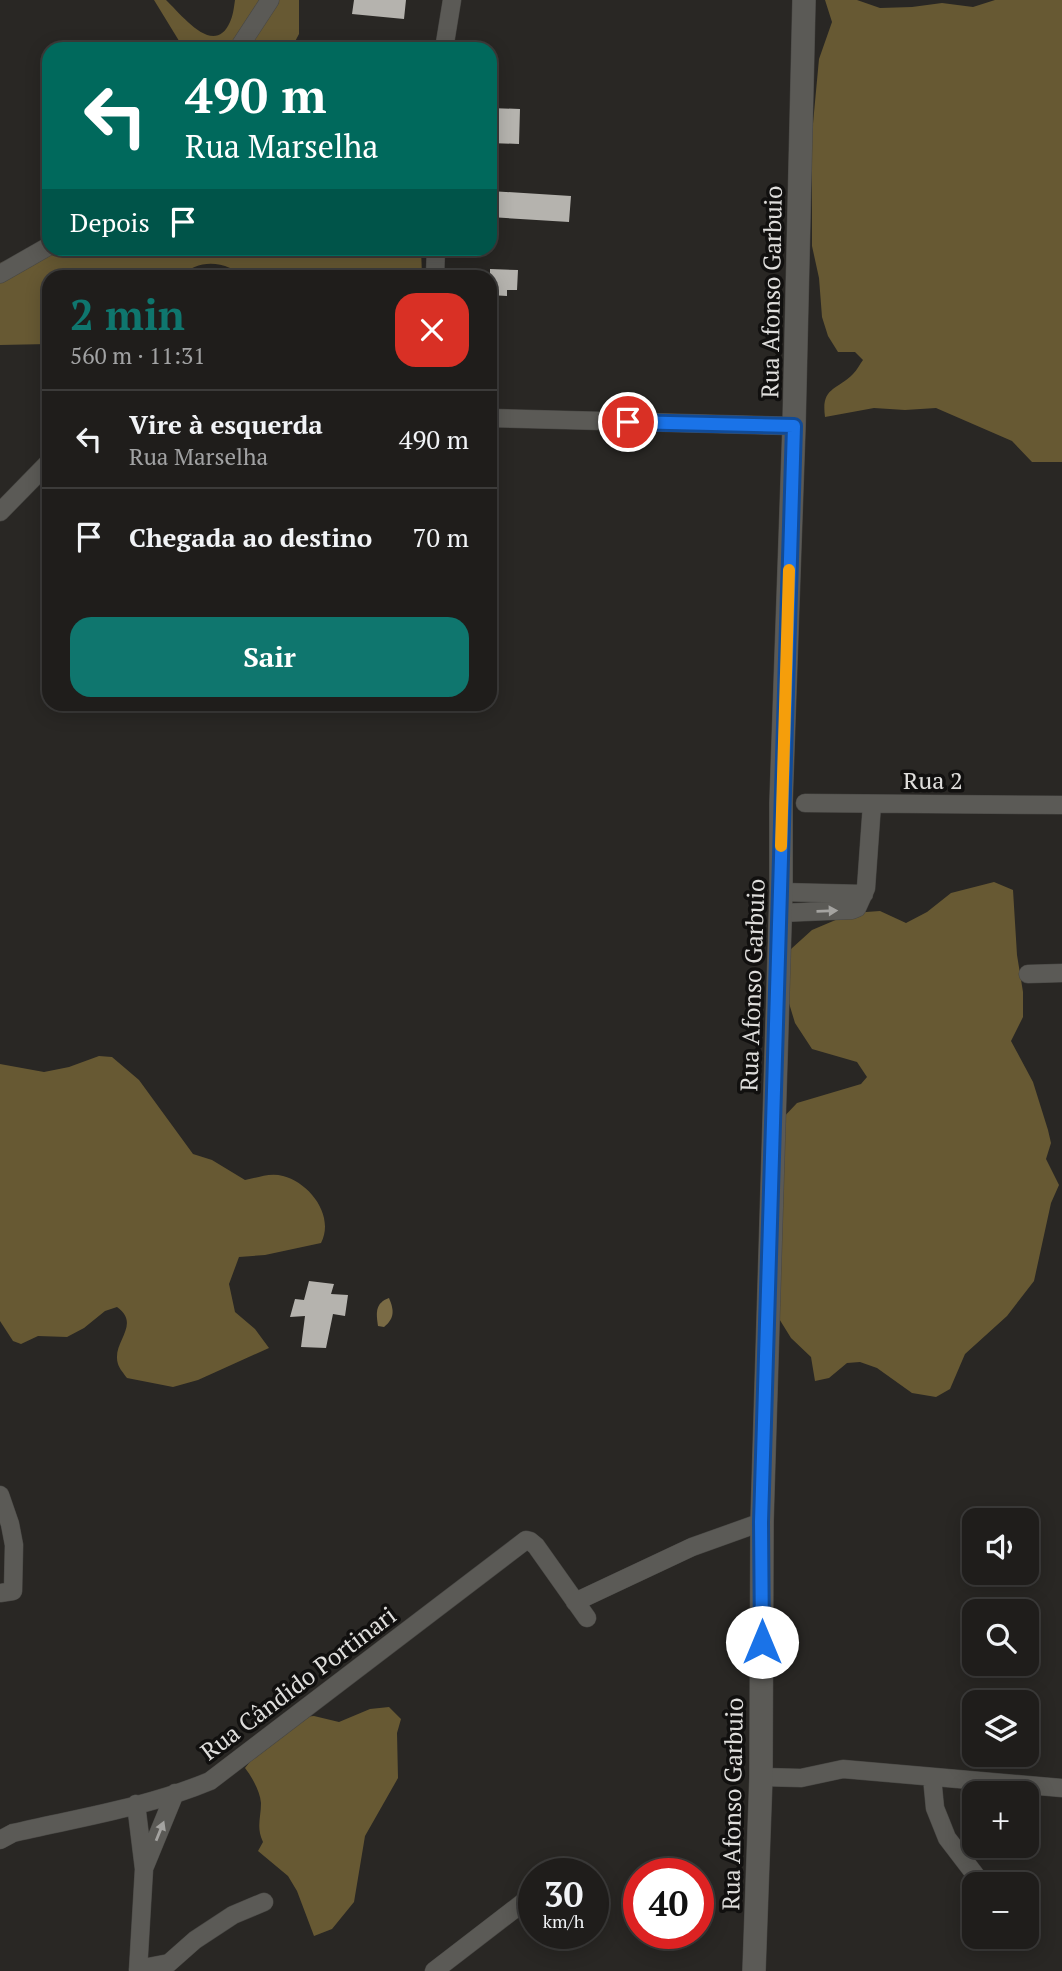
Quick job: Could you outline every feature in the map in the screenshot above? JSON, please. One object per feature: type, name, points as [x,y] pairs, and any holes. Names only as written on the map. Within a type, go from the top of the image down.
[{"type":"street","points":[[243,42],[270,0]]},
{"type":"street","points":[[445,42],[452,0]]},
{"type":"street","name":"Rua Afonso Garbuio","points":[[754,1971],[761,1777],[761,1522],[781,902],[804,0]]},
{"type":"street","points":[[0,274],[42,250]]},
{"type":"street","points":[[497,418],[794,426]]},
{"type":"street","points":[[0,512],[42,469]]},
{"type":"street","name":"Rua 2","points":[[805,803],[1062,805]]},
{"type":"street","points":[[781,902],[852,910],[857,908],[866,888],[872,804]]},
{"type":"street","points":[[1028,974],[1062,973]]},
{"type":"street","points":[[0,1495],[14,1545],[6,1592]]},
{"type":"street","points":[[575,1602],[692,1547],[761,1522]]},
{"type":"street","name":"Rua Cândido Portinari","points":[[0,1840],[13,1833],[136,1804],[210,1782],[526,1540],[536,1546],[587,1618]]},
{"type":"street","points":[[761,1777],[801,1778],[843,1769],[1062,1788]]},
{"type":"street","points":[[932,1777],[935,1808],[947,1838],[973,1872]]},
{"type":"street","points":[[144,1869],[175,1793]]},
{"type":"street","points":[[136,1804],[144,1869],[138,1970],[169,1963],[195,1940],[233,1915],[264,1902]]},
{"type":"street","points":[[434,1971],[518,1906]]},
{"type":"shaded area","points":[[154,0],[166,0],[198,30],[216,36],[223,32],[230,22],[235,0],[299,0],[299,34],[295,42],[180,42]]},
{"type":"shaded area","points":[[825,0],[857,0],[880,8],[942,3],[973,7],[995,0],[1062,0],[1062,462],[1032,462],[1012,441],[936,408],[874,408],[825,417],[824,407],[828,395],[853,374],[863,360],[855,352],[838,352],[828,336],[822,317],[819,278],[812,246],[812,134],[819,59],[832,22]]},
{"type":"shaded area","points":[[42,250],[42,256],[421,256],[422,270],[231,270],[210,264],[189,270],[42,270],[42,344],[0,345],[0,263],[15,256]]},
{"type":"shaded area","points":[[994,882],[1013,890],[1023,1017],[1011,1041],[1033,1082],[1051,1143],[1046,1159],[1059,1185],[1051,1203],[1034,1281],[1007,1316],[965,1354],[950,1389],[936,1397],[912,1393],[877,1368],[860,1362],[847,1363],[829,1378],[815,1381],[811,1357],[791,1338],[778,1317],[780,1121],[797,1103],[861,1084],[867,1077],[857,1062],[812,1049],[795,1023],[785,990],[785,965],[791,949],[812,930],[852,913],[880,911],[906,923],[927,912],[951,893]]},
{"type":"shaded area","points":[[99,1056],[112,1057],[139,1080],[193,1154],[212,1160],[245,1180],[273,1175],[293,1180],[311,1193],[325,1222],[321,1243],[265,1255],[239,1257],[229,1284],[235,1312],[255,1329],[269,1348],[198,1380],[173,1387],[127,1378],[122,1371],[117,1356],[127,1320],[117,1307],[105,1311],[84,1328],[67,1337],[38,1336],[21,1344],[13,1341],[0,1321],[0,1064],[44,1072],[69,1067]]},
{"type":"shaded area","points":[[389,1298],[392,1317],[384,1327],[378,1326],[378,1309],[381,1303]]},
{"type":"shaded area","points":[[389,1707],[401,1719],[397,1733],[398,1778],[365,1836],[354,1902],[332,1929],[314,1936],[297,1891],[288,1876],[258,1851],[263,1842],[259,1827],[261,1803],[255,1784],[245,1768],[264,1744],[303,1717],[314,1716],[339,1722],[370,1709]]},
{"type":"building","points":[[354,0],[406,0],[404,19],[352,14]]},
{"type":"building","points":[[497,108],[520,109],[519,144],[497,143]]},
{"type":"building","points":[[497,191],[571,196],[569,222],[497,217]]},
{"type":"building","points":[[490,269],[518,270],[517,290],[507,290],[507,296],[497,295],[497,270]]},
{"type":"building","points":[[309,1281],[334,1284],[331,1294],[348,1295],[345,1316],[333,1314],[326,1348],[301,1347],[305,1316],[290,1317],[295,1299],[304,1300]]},
{"type":"slow traffic","points":[[781,846],[789,570]]},
{"type":"route","points":[[628,422],[794,426],[761,1522],[762,1642]]}]
